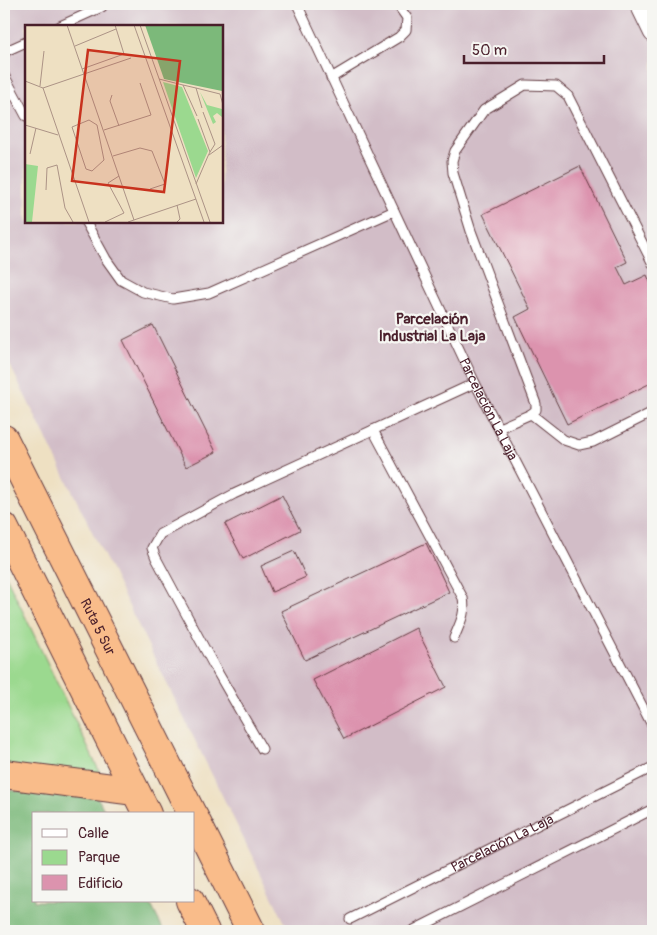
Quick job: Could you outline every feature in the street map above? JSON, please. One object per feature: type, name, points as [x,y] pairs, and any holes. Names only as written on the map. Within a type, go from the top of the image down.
[{"type":"highway","name":"Ruta 5 Sur","points":[[4,439],[191,812]]},
{"type":"highway","points":[[4,528],[141,802]]},
{"type":"highway","points":[[4,774],[141,802]]},
{"type":"highway","points":[[195,819],[251,931]]},
{"type":"highway","points":[[190,902],[205,931]]},
{"type":"street","points":[[639,4],[653,33]]},
{"type":"lane","name":"Parcelación La Laja","points":[[297,4],[475,383],[653,727]]},
{"type":"lane","points":[[331,78],[399,37],[406,30],[407,18],[397,4]]},
{"type":"lane","points":[[62,25],[102,7]]},
{"type":"lane","points":[[4,55],[6,51],[25,42]]},
{"type":"lane","points":[[4,75],[25,114]]},
{"type":"lane","points":[[499,428],[531,414],[536,410],[536,404],[472,232],[453,173],[452,161],[455,151],[484,110],[525,85],[556,86],[568,96],[653,264]]},
{"type":"lane","points":[[86,222],[106,259],[121,280],[144,292],[173,299],[209,293],[394,211]]},
{"type":"lane","points":[[262,749],[214,666],[156,558],[152,548],[160,534],[234,494],[475,383]]},
{"type":"lane","points":[[531,414],[564,440],[579,445],[593,442],[653,412]]},
{"type":"lane","points":[[373,430],[463,598],[465,608],[463,617],[454,638]]},
{"type":"lane","name":"Parcelación La Laja","points":[[350,919],[653,767]]},
{"type":"lane","points":[[412,931],[653,809]]},
{"type":"shaded area","points":[[4,4],[653,4],[653,931],[289,931],[4,353]]},
{"type":"green space","points":[[4,572],[102,777],[4,764]]},
{"type":"green space","points":[[4,790],[98,798],[105,812],[32,812],[32,902],[150,902],[164,931],[4,931]]},
{"type":"building","points":[[580,166],[627,262],[617,267],[626,285],[647,275],[653,289],[653,382],[567,424],[515,317],[530,309],[483,214]]},
{"type":"building","points":[[153,325],[216,452],[186,467],[123,340]]},
{"type":"building","points":[[282,495],[300,530],[243,559],[225,524]]},
{"type":"building","points":[[426,543],[449,592],[305,660],[281,611]]},
{"type":"building","points":[[294,551],[306,577],[272,592],[261,566]]},
{"type":"building","points":[[416,628],[446,687],[344,739],[313,680]]},
{"type":"district","name":"Parcelación Industrial La Laja","points":[[432,328]]}]
